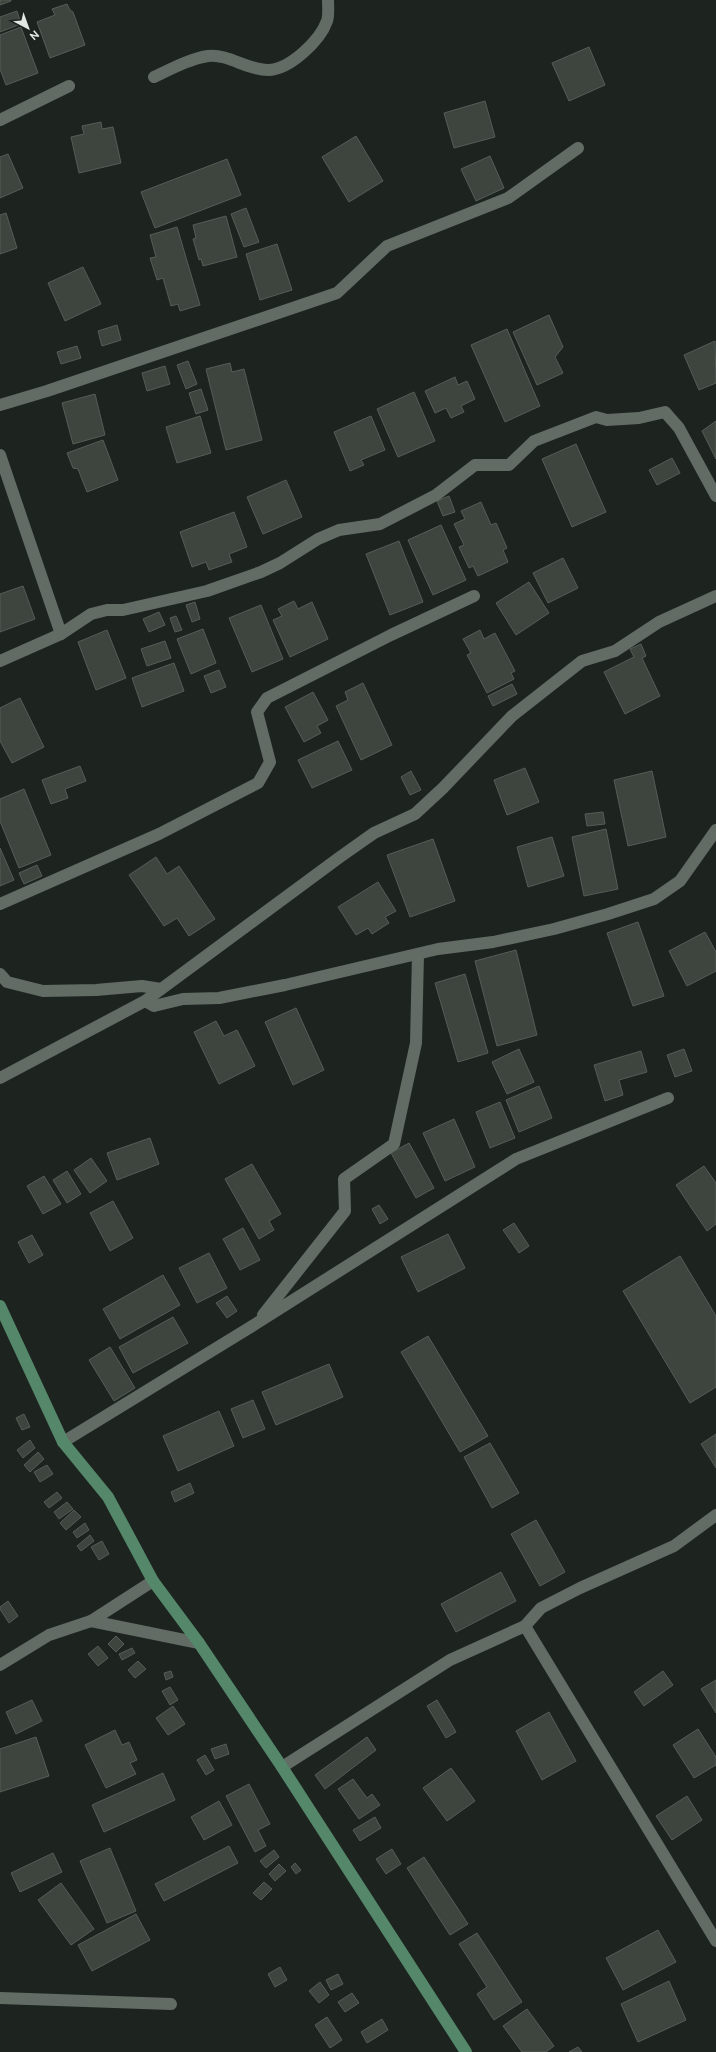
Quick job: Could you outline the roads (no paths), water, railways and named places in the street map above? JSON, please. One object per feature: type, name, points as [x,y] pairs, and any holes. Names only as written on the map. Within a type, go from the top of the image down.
[{"type":"street","points":[[154,76],[183,63],[208,56],[225,56],[247,66],[268,70],[281,66],[299,57],[312,44],[328,21],[328,0]]},
{"type":"street","points":[[0,120],[69,86]]},
{"type":"street","points":[[0,405],[47,391],[337,293],[387,246],[508,198],[578,148]]},
{"type":"street","points":[[0,661],[60,634],[91,614],[107,610],[123,610],[207,591],[261,572],[280,563],[318,539],[339,530],[380,524],[436,495],[475,465],[509,465],[534,440],[596,417],[608,420],[639,418],[665,412],[679,428],[716,496]]},
{"type":"street","points":[[0,455],[60,634]]},
{"type":"street","points":[[0,904],[159,834],[258,783],[270,762],[257,712],[267,698],[391,635],[474,596]]},
{"type":"street","points":[[0,1078],[145,1001],[374,833],[415,814],[443,788],[512,716],[582,662],[615,651],[659,622],[716,596]]},
{"type":"street","points":[[145,1001],[154,1006],[183,999],[219,998],[343,973],[418,954],[493,942],[554,929],[654,899],[680,881],[716,830]]},
{"type":"street","points":[[257,1323],[345,1211],[344,1179],[394,1144],[416,1043],[418,954]]},
{"type":"street","points":[[0,974],[7,982],[44,991],[96,990],[142,986],[161,989]]},
{"type":"street","points":[[63,1442],[257,1323],[516,1159],[668,1098]]},
{"type":"street","points":[[0,1306],[63,1442],[108,1497],[153,1581],[199,1644],[282,1767],[466,2052]]},
{"type":"street","points":[[282,1767],[450,1660],[524,1626],[542,1608],[580,1588],[674,1546],[716,1515]]},
{"type":"street","points":[[0,1665],[49,1635],[90,1621],[153,1581]]},
{"type":"street","points":[[90,1621],[199,1644]]},
{"type":"street","points":[[524,1626],[716,1941]]},
{"type":"street","points":[[0,1998],[171,2004]]}]
